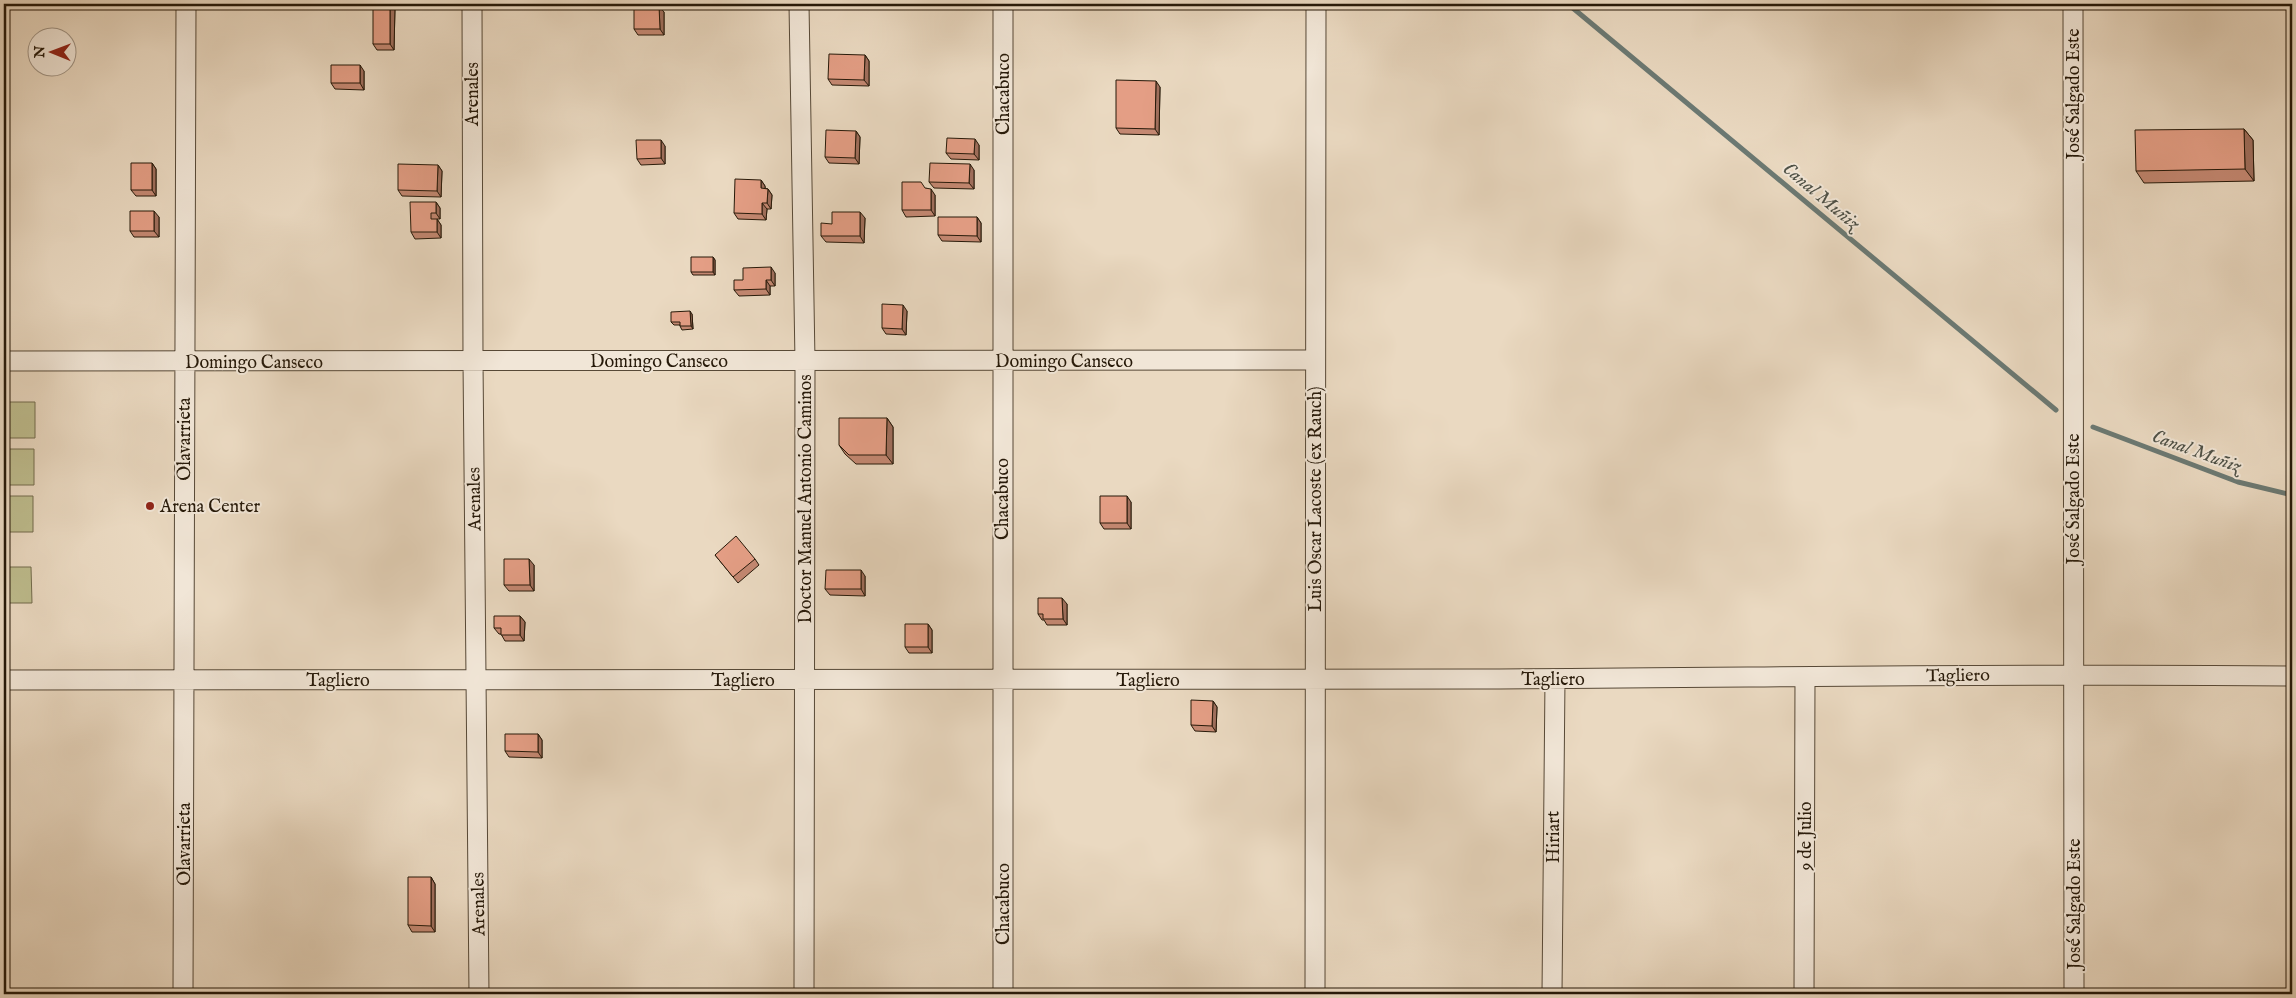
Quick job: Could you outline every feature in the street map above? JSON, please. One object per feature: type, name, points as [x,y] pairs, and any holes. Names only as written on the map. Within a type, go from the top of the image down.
[{"type":"street","name":"Olavarrieta","points":[[183,994],[186,4]]},
{"type":"street","name":"Arenales","points":[[472,4],[472,361],[479,994]]},
{"type":"street","name":"Doctor Manuel Antonio Caminos","points":[[799,4],[806,680],[804,994]]},
{"type":"street","name":"Chacabuco","points":[[1003,4],[1003,994]]},
{"type":"street","name":"Luis Oscar Lacoste (ex Rauch)","points":[[1315,994],[1316,4]]},
{"type":"street","name":"José Salgado Este","points":[[2073,4],[2074,994]]},
{"type":"street","name":"Domingo Canseco","points":[[4,362],[1315,360]]},
{"type":"street","name":"Tagliero","points":[[4,680],[1315,680],[1805,678],[2074,673],[2292,676]]},
{"type":"street","name":"9 de Julio","points":[[1804,994],[1805,678]]},
{"type":"street","name":"Hiriart","points":[[1552,994],[1555,679]]},
{"type":"shaded area","points":[[4,402],[35,402],[35,438],[4,438]]},
{"type":"shaded area","points":[[4,449],[34,449],[34,485],[4,485]]},
{"type":"shaded area","points":[[4,496],[33,496],[33,532],[4,532]]},
{"type":"shaded area","points":[[4,567],[31,567],[32,603],[4,603]]},
{"type":"building","points":[[373,4],[390,4],[390,44],[373,44]]},
{"type":"building","points":[[659,6],[660,29],[634,29],[634,7]]},
{"type":"building","points":[[829,54],[865,55],[864,80],[828,79]]},
{"type":"building","points":[[331,65],[360,65],[360,83],[331,83]]},
{"type":"building","points":[[1116,80],[1156,81],[1155,129],[1116,128]]},
{"type":"building","points":[[2244,129],[2245,169],[2136,171],[2135,130]]},
{"type":"building","points":[[826,130],[856,131],[855,158],[825,157]]},
{"type":"building","points":[[947,138],[975,139],[974,154],[946,153]]},
{"type":"building","points":[[636,140],[661,140],[661,158],[637,159]]},
{"type":"building","points":[[131,163],[152,163],[152,190],[131,190]]},
{"type":"building","points":[[930,163],[970,164],[969,183],[929,182]]},
{"type":"building","points":[[398,164],[438,165],[437,191],[398,190]]},
{"type":"building","points":[[735,179],[761,180],[761,188],[768,189],[767,203],[762,203],[762,214],[734,213]]},
{"type":"building","points":[[902,182],[921,182],[925,188],[931,189],[931,210],[902,210]]},
{"type":"building","points":[[410,202],[436,202],[436,213],[431,213],[431,219],[437,219],[437,232],[411,232]]},
{"type":"building","points":[[130,211],[154,211],[154,231],[130,231]]},
{"type":"building","points":[[832,212],[860,212],[860,236],[821,236],[821,223],[832,224]]},
{"type":"building","points":[[938,217],[977,217],[977,236],[938,235]]},
{"type":"building","points":[[691,257],[713,257],[713,272],[691,272]]},
{"type":"building","points":[[771,267],[771,280],[766,280],[766,289],[734,290],[734,280],[743,280],[743,268]]},
{"type":"building","points":[[882,304],[903,305],[902,329],[882,328]]},
{"type":"building","points":[[690,311],[691,326],[680,326],[680,322],[671,322],[671,312]]},
{"type":"building","points":[[839,418],[887,418],[886,455],[849,455],[839,445]]},
{"type":"building","points":[[1100,496],[1127,496],[1127,523],[1100,523]]},
{"type":"building","points":[[736,536],[755,559],[733,577],[715,555]]},
{"type":"building","points":[[504,559],[529,559],[530,585],[504,585]]},
{"type":"building","points":[[826,570],[861,570],[861,589],[825,589]]},
{"type":"building","points":[[1038,598],[1062,598],[1063,619],[1043,619],[1043,614],[1038,614]]},
{"type":"building","points":[[494,616],[520,616],[520,635],[501,635],[501,628],[494,628]]},
{"type":"building","points":[[905,624],[928,624],[928,647],[905,647]]},
{"type":"building","points":[[1191,700],[1213,701],[1212,726],[1191,725]]},
{"type":"building","points":[[505,734],[538,734],[538,752],[505,751]]},
{"type":"building","points":[[408,877],[431,877],[431,926],[408,925]]},
{"type":"waterway","name":"Canal Muñiz","points":[[1568,4],[2056,410]]},
{"type":"waterway","name":"Canal Muñiz","points":[[2093,427],[2238,482],[2292,495]]},
{"type":"place","name":"Arena Center","points":[[150,506]]}]
